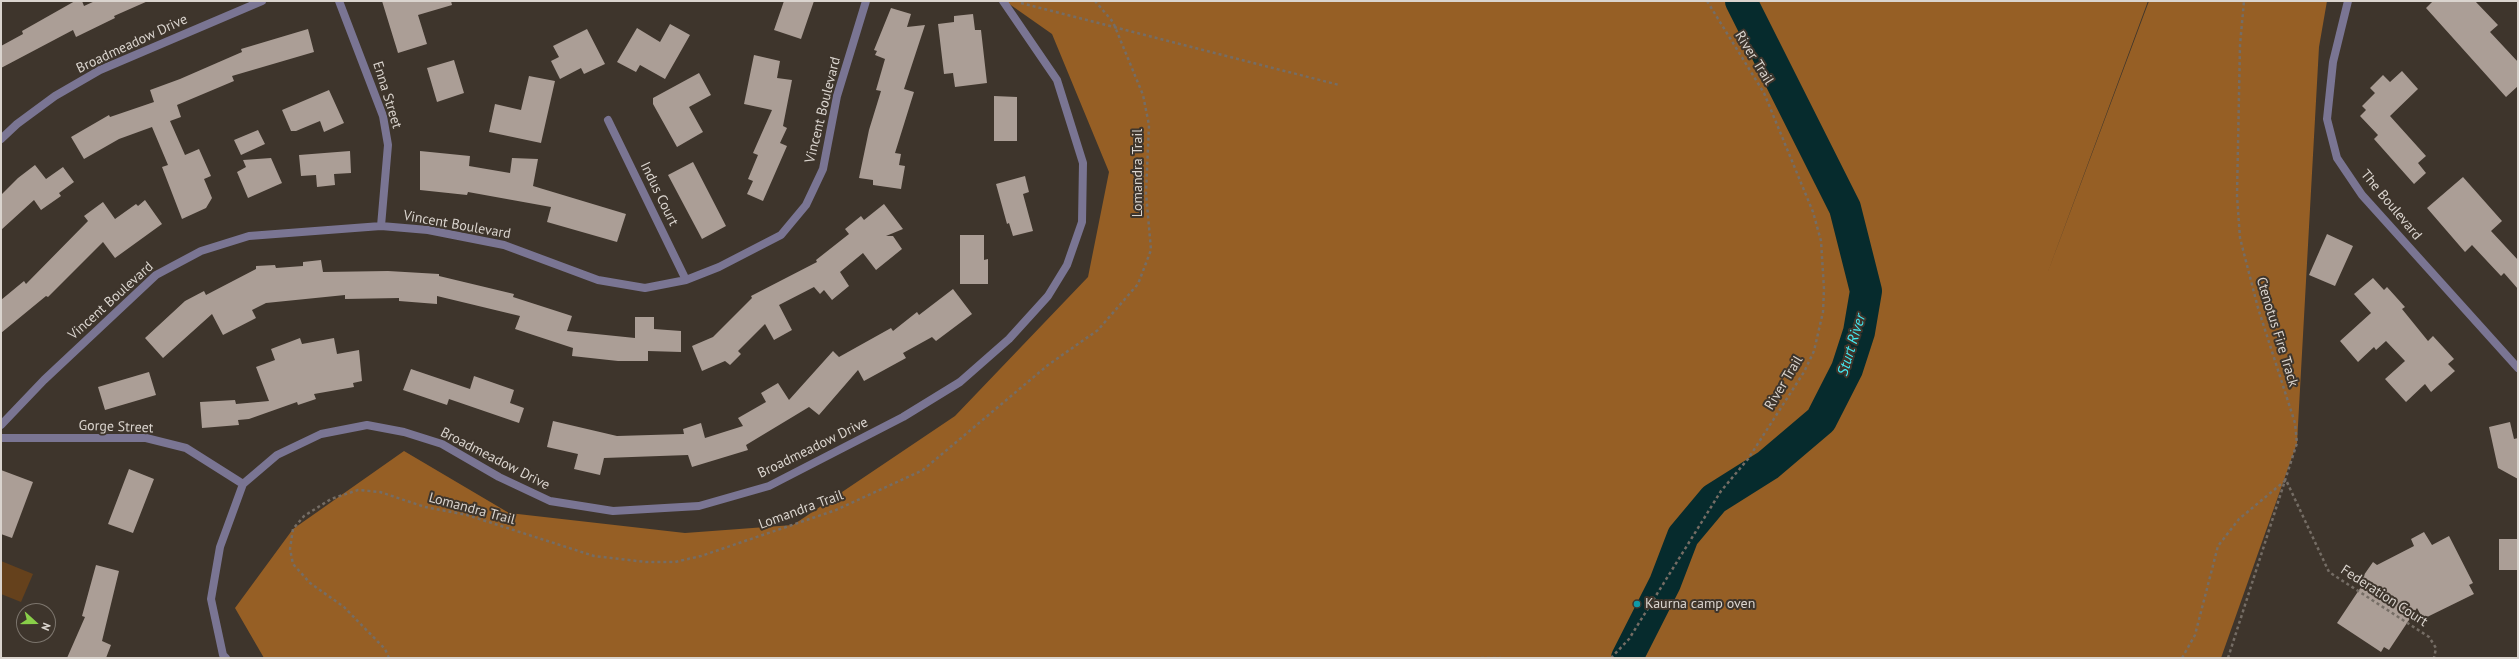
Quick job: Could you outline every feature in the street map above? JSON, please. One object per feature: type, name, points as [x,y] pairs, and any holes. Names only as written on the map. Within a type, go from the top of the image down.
[{"type":"street","name":"Broadmeadow Drive","points":[[1,139],[17,124],[55,96],[100,70],[262,1]]},
{"type":"street","name":"Enna Street","points":[[339,1],[383,116],[388,145],[381,226]]},
{"type":"street","name":"Vincent Boulevard","points":[[1,425],[44,380],[156,275],[201,251],[249,236],[381,226],[428,230],[504,245],[598,280],[645,288],[686,280],[719,267],[781,235],[806,205],[823,169],[837,96],[866,1]]},
{"type":"street","name":"Broadmeadow Drive","points":[[243,484],[278,455],[321,434],[366,426],[404,432],[442,444],[499,477],[550,501],[613,511],[699,506],[769,486],[903,417],[960,382],[1008,339],[1048,296],[1067,265],[1082,222],[1083,163],[1057,80],[1003,1]]},
{"type":"street","name":"The Boulevard","points":[[2348,1],[2333,62],[2327,119],[2337,158],[2362,195],[2518,368]]},
{"type":"street","name":"Indus Court","points":[[608,120],[686,280]]},
{"type":"street","name":"Gorge Street","points":[[1,438],[146,438],[186,448],[243,484]]},
{"type":"street","points":[[223,657],[211,599],[220,547],[243,484]]},
{"type":"path","name":"Lomandra Trail","points":[[389,658],[385,648],[344,607],[310,583],[294,564],[290,549],[293,529],[304,516],[331,499],[358,490],[380,492],[425,507],[467,515],[594,556],[646,562],[688,559],[836,510],[923,470],[1048,365],[1098,330],[1138,284],[1151,250],[1146,193],[1149,125],[1142,95],[1115,28],[1095,1]]},
{"type":"path","name":"River Trail","points":[[1611,658],[1629,638],[1721,491],[1748,459],[1804,372],[1814,350],[1823,312],[1824,289],[1821,242],[1813,212],[1764,93],[1707,1]]},
{"type":"path","name":"Ctenotus Fire Track","points":[[2228,658],[2297,443],[2295,423],[2258,308],[2240,238],[2236,196],[2240,45],[2244,1]]},
{"type":"path","points":[[1020,3],[1339,85]]},
{"type":"path","points":[[2182,658],[2195,635],[2218,546],[2239,519],[2286,480]]},
{"type":"path","name":"Federation Court","points":[[2286,480],[2329,572],[2429,637],[2436,648],[2434,658]]},
{"type":"path","points":[[1481,658],[1501,658]]},
{"type":"shaded area","points":[[1005,1],[2148,1],[2046,277],[2149,1],[2327,1],[2319,47],[2297,443],[2221,658],[264,658],[235,608],[293,529],[404,451],[509,513],[685,533],[793,525],[955,416],[1088,277],[1109,172],[1052,34]]},
{"type":"shaded area","points":[[1,561],[33,574],[21,602],[1,594]]},
{"type":"building","points":[[75,1],[82,1],[84,6],[95,1],[148,1],[114,16],[115,18],[76,37],[73,30],[1,68],[1,46],[23,34],[22,31]]},
{"type":"building","points":[[382,1],[451,1],[452,5],[418,15],[427,44],[398,53]]},
{"type":"building","points":[[784,1],[814,1],[801,39],[774,30]]},
{"type":"building","points":[[2433,1],[2475,1],[2498,25],[2490,32],[2518,62],[2518,86],[2506,97],[2426,8]]},
{"type":"building","points":[[891,8],[911,14],[907,27],[925,25],[904,89],[914,92],[895,153],[901,154],[899,165],[905,166],[901,189],[873,185],[873,180],[859,178],[869,130],[881,91],[876,90],[885,59],[875,55],[877,51],[874,50]]},
{"type":"building","points":[[973,14],[975,30],[981,30],[987,83],[955,87],[953,73],[944,74],[938,24],[954,22],[954,16]]},
{"type":"building","points":[[670,24],[690,35],[665,79],[640,65],[636,72],[617,62],[637,28],[660,42]]},
{"type":"building","points":[[308,29],[314,52],[232,76],[234,81],[177,105],[181,117],[170,121],[185,155],[199,149],[211,176],[204,179],[212,198],[206,208],[182,219],[162,167],[168,165],[152,127],[119,139],[84,159],[71,137],[109,115],[110,117],[154,102],[150,90],[180,79],[242,52],[241,49]]},
{"type":"building","points":[[587,29],[605,64],[584,74],[581,68],[560,79],[551,61],[559,57],[553,46]]},
{"type":"building","points":[[754,55],[780,61],[777,78],[792,80],[783,126],[787,128],[780,143],[787,146],[763,201],[747,194],[753,181],[748,179],[758,155],[753,153],[772,110],[744,104]]},
{"type":"building","points":[[454,60],[464,93],[437,102],[427,68]]},
{"type":"building","points":[[2402,71],[2418,89],[2390,116],[2426,156],[2418,163],[2426,173],[2414,184],[2374,139],[2378,135],[2360,116],[2366,110],[2362,106],[2375,93],[2370,88],[2383,75],[2390,82]]},
{"type":"building","points":[[699,73],[711,95],[689,107],[703,132],[677,147],[653,104],[653,98]]},
{"type":"building","points":[[529,76],[555,81],[541,143],[489,132],[495,104],[521,110]]},
{"type":"building","points":[[329,90],[344,123],[324,132],[320,121],[296,131],[291,131],[282,110]]},
{"type":"building","points":[[994,96],[1017,97],[1017,141],[994,141]]},
{"type":"building","points":[[258,130],[265,144],[241,155],[234,140]]},
{"type":"building","points":[[350,151],[351,173],[334,174],[335,185],[317,187],[316,175],[301,176],[299,155]]},
{"type":"building","points":[[420,151],[470,156],[469,166],[510,173],[512,158],[538,159],[533,186],[626,214],[617,242],[547,222],[551,207],[468,192],[467,195],[420,190]]},
{"type":"building","points":[[271,158],[282,183],[248,198],[237,172],[246,167],[243,160]]},
{"type":"building","points":[[693,162],[726,226],[702,239],[668,175]]},
{"type":"building","points":[[35,165],[46,179],[63,167],[74,182],[59,193],[61,196],[41,210],[34,200],[1,230],[1,195],[18,178]]},
{"type":"building","points":[[1025,176],[1029,192],[1023,194],[1033,231],[1013,236],[1009,223],[1007,224],[996,184]]},
{"type":"building","points":[[2463,177],[2502,221],[2491,231],[2518,260],[2518,289],[2504,273],[2501,276],[2472,245],[2465,252],[2427,208]]},
{"type":"building","points":[[145,200],[162,224],[115,258],[103,242],[48,297],[46,296],[1,333],[1,300],[24,281],[26,284],[88,221],[84,216],[103,202],[115,219],[136,204],[138,206]]},
{"type":"building","points":[[884,204],[903,229],[886,236],[893,236],[902,249],[876,270],[863,253],[840,272],[849,286],[832,300],[824,290],[820,294],[814,287],[779,305],[792,330],[774,340],[765,324],[738,351],[741,354],[730,365],[725,361],[702,371],[692,346],[713,337],[752,298],[751,296],[817,262],[816,260],[849,234],[845,229],[861,216],[864,220]]},
{"type":"building","points":[[2327,234],[2353,246],[2335,286],[2309,275]]},
{"type":"building","points":[[960,235],[984,235],[984,260],[988,259],[988,284],[960,284]]},
{"type":"building","points":[[321,260],[323,272],[388,271],[439,274],[439,276],[514,294],[513,297],[572,316],[567,331],[635,338],[635,317],[654,317],[654,329],[681,331],[681,352],[648,351],[648,361],[618,361],[572,356],[573,348],[515,329],[520,316],[437,296],[437,304],[399,301],[399,298],[345,299],[345,295],[266,303],[252,310],[256,318],[223,335],[212,314],[163,358],[145,338],[185,301],[204,291],[206,295],[256,269],[256,266],[275,265],[276,268],[303,266],[303,262]]},
{"type":"building","points":[[2373,278],[2384,290],[2387,287],[2405,307],[2402,309],[2428,341],[2433,336],[2454,359],[2448,364],[2455,371],[2431,392],[2425,384],[2406,402],[2385,379],[2405,361],[2386,341],[2376,350],[2374,347],[2358,362],[2340,341],[2371,313],[2354,294]]},
{"type":"building","points":[[953,289],[972,314],[936,341],[932,337],[903,353],[906,358],[864,381],[858,370],[819,415],[809,407],[746,445],[748,450],[692,467],[688,455],[604,458],[600,475],[574,469],[578,454],[547,447],[553,421],[617,436],[684,434],[683,429],[701,423],[705,438],[743,426],[738,418],[766,402],[761,393],[778,383],[789,400],[833,351],[839,357],[891,328],[893,331],[917,312],[919,315]]},
{"type":"building","points":[[300,338],[302,344],[334,338],[337,354],[359,350],[362,381],[353,383],[354,387],[314,394],[316,399],[298,405],[297,402],[249,419],[238,420],[239,425],[202,428],[200,402],[235,400],[236,404],[269,401],[256,367],[275,360],[271,349]]},
{"type":"building","points":[[411,369],[470,389],[474,376],[514,390],[510,403],[524,408],[519,423],[449,399],[447,405],[403,390]]},
{"type":"building","points":[[149,372],[156,395],[105,410],[98,387]]},
{"type":"building","points":[[2510,422],[2514,439],[2518,438],[2518,479],[2498,468],[2489,427]]},
{"type":"building","points":[[129,469],[154,479],[133,533],[108,524]]},
{"type":"building","points":[[1,470],[33,482],[12,538],[1,534]]},
{"type":"building","points":[[2424,532],[2432,545],[2449,536],[2473,583],[2469,585],[2474,594],[2423,619],[2417,608],[2389,650],[2384,647],[2381,652],[2337,623],[2363,584],[2359,582],[2373,562],[2377,565],[2414,546],[2411,539]]},
{"type":"building","points":[[2499,539],[2518,539],[2518,570],[2499,570]]},
{"type":"building","points":[[96,565],[119,571],[102,641],[111,645],[106,658],[67,658],[85,617],[82,616]]},
{"type":"waterway","name":"Sturt River","points":[[1627,658],[1665,583],[1683,536],[1714,499],[1768,465],[1821,420],[1847,369],[1859,332],[1866,291],[1845,208],[1741,1]]},
{"type":"place","name":"Kaurna camp oven","points":[[1637,604]]}]
